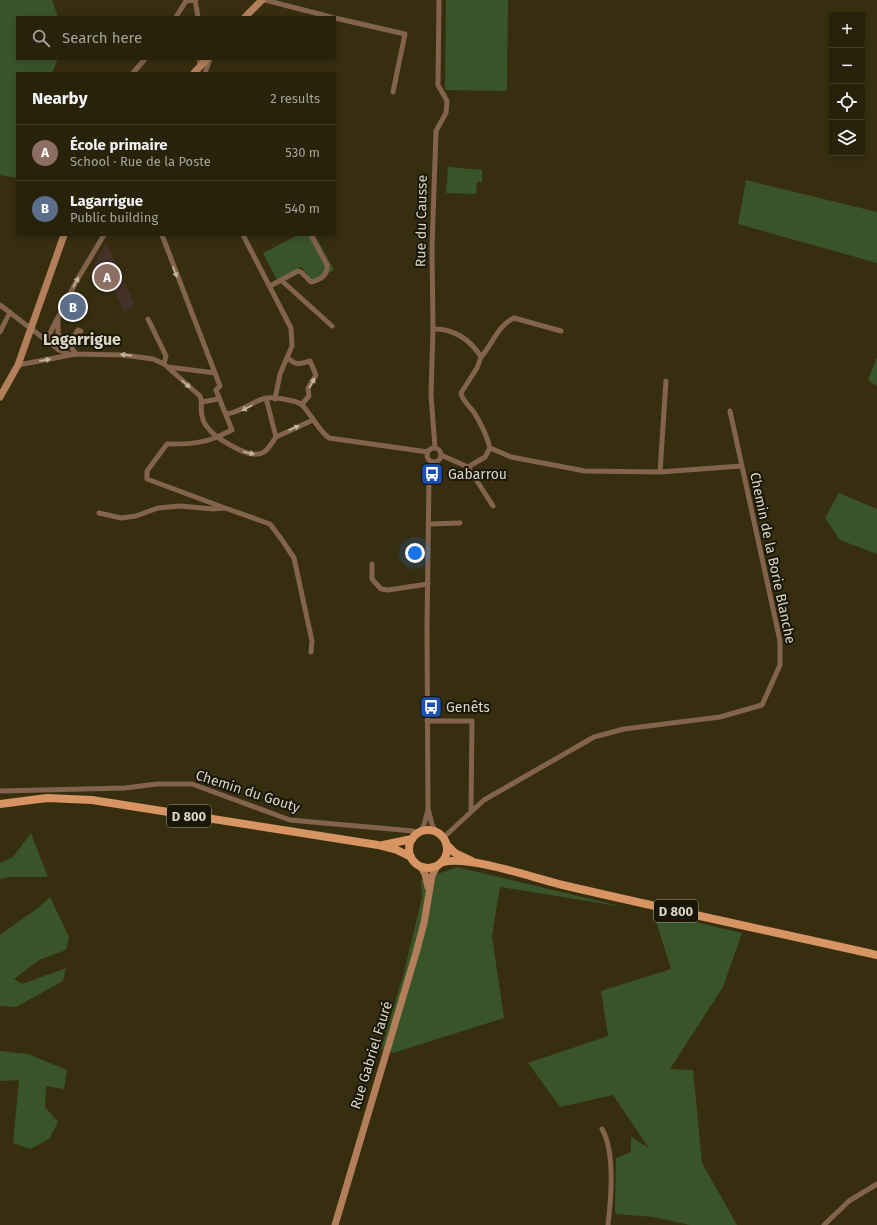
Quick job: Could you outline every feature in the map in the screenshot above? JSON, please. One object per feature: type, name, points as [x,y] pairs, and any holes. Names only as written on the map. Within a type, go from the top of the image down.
[{"type":"main road","name":"D 800","points":[[0,804],[34,798],[76,798],[378,845],[397,850],[411,857]]},
{"type":"main road","points":[[431,830],[436,832],[445,841],[448,851],[440,864],[432,868],[421,867],[411,857],[409,851],[416,835],[431,830]]},
{"type":"main road","name":"D 800","points":[[378,845],[416,835]]},
{"type":"main road","name":"D 800","points":[[445,841],[455,852],[476,863]]},
{"type":"main road","name":"D 800","points":[[440,864],[455,860],[476,863],[574,888],[877,955]]},
{"type":"street","points":[[177,16],[186,1],[195,0],[198,16]]},
{"type":"street","points":[[246,16],[262,0]]},
{"type":"street","points":[[265,0],[327,16]]},
{"type":"street","name":"Rue du Causse","points":[[434,448],[431,395],[433,329],[432,247],[436,131],[446,113],[447,101],[438,85],[439,0]]},
{"type":"street","points":[[336,18],[405,34],[393,92]]},
{"type":"street","points":[[134,72],[144,60]]},
{"type":"street","points":[[205,72],[210,60]]},
{"type":"street","points":[[194,72],[199,62]]},
{"type":"street","points":[[0,397],[18,365],[64,236]]},
{"type":"street","points":[[46,341],[77,280],[103,236]]},
{"type":"street","points":[[162,236],[220,386],[216,390],[218,399],[232,430],[208,441],[191,444],[167,444],[147,471],[147,479],[270,524],[294,558],[312,641],[311,652]]},
{"type":"street","points":[[244,236],[291,328],[292,346],[280,374],[275,399]]},
{"type":"street","points":[[270,286],[298,271],[311,282],[325,276],[328,270],[327,265],[312,236]]},
{"type":"street","points":[[281,280],[332,326]]},
{"type":"street","points":[[0,305],[59,350],[74,355]]},
{"type":"street","points":[[0,332],[10,312]]},
{"type":"street","points":[[58,316],[58,334],[69,344],[74,355]]},
{"type":"street","points":[[468,467],[485,457],[490,448],[482,426],[474,412],[462,397],[461,393],[477,368],[481,357],[502,326],[514,318],[561,331]]},
{"type":"street","points":[[148,319],[166,356],[166,365]]},
{"type":"street","points":[[433,329],[451,330],[475,346],[481,357]]},
{"type":"street","points":[[69,344],[78,330],[81,331]]},
{"type":"street","points":[[18,365],[74,355],[123,355],[153,358],[166,365],[200,396],[202,402],[202,416],[209,430],[217,437],[240,450],[258,455],[265,452],[276,437],[313,420]]},
{"type":"street","points":[[288,358],[294,364],[310,361],[316,375],[308,388],[309,396],[302,404]]},
{"type":"street","points":[[166,365],[215,373]]},
{"type":"street","points":[[660,472],[666,381]]},
{"type":"street","points":[[226,414],[237,412],[266,398],[296,401],[302,404],[320,431],[329,438],[428,452],[430,449],[438,449],[441,454],[468,467],[493,506]]},
{"type":"street","points":[[266,398],[276,437]]},
{"type":"street","points":[[202,402],[218,399]]},
{"type":"street","name":"Chemin de la Borie Blanche","points":[[445,841],[471,811],[484,800],[594,736],[624,729],[720,717],[762,705],[780,665],[780,642],[730,410]]},
{"type":"street","name":"Chemin de la Borie Blanche","points":[[490,448],[511,457],[585,470],[660,472],[741,466]]},
{"type":"street","points":[[428,452],[428,458],[431,461],[428,584],[428,809],[436,832]]},
{"type":"street","points":[[431,461],[438,460],[441,454]]},
{"type":"street","points":[[99,513],[121,518],[136,516],[158,508],[190,506],[213,509],[225,508]]},
{"type":"street","points":[[429,524],[460,523]]},
{"type":"street","points":[[372,564],[372,579],[381,589],[388,590],[428,584]]},
{"type":"street","points":[[427,721],[472,721],[471,811]]},
{"type":"street","name":"Chemin du Gouty","points":[[0,791],[125,788],[157,784],[192,784],[290,820],[413,831],[416,835]]},
{"type":"street","points":[[416,835],[424,825],[428,809]]},
{"type":"street","name":"Rue Gabriel Fauré","points":[[335,1225],[416,952],[424,923],[428,891],[432,874],[440,864]]},
{"type":"street","name":"Rue Gabriel Fauré","points":[[421,867],[425,874],[428,891]]},
{"type":"street","points":[[602,1129],[609,1146],[610,1159],[608,1225]]},
{"type":"street","points":[[824,1225],[846,1204],[877,1184]]},
{"type":"shaded area","points":[[106,243],[135,305],[124,311],[114,290],[107,286],[104,291],[94,285],[97,280],[89,275]]},
{"type":"green space","points":[[0,0],[52,0],[58,16],[16,16],[16,60],[58,60],[52,72],[16,72],[16,178],[0,175]]},
{"type":"green space","points":[[446,0],[508,0],[507,91],[445,90]]},
{"type":"green space","points":[[448,167],[482,170],[482,182],[477,182],[476,194],[446,193]]},
{"type":"green space","points":[[746,180],[877,212],[877,263],[738,224]]},
{"type":"green space","points":[[296,236],[316,236],[334,270],[313,281],[301,267],[277,280],[263,253]]},
{"type":"green space","points":[[877,357],[877,386],[868,380]]},
{"type":"green space","points":[[839,493],[877,509],[877,554],[840,540],[825,518]]},
{"type":"green space","points":[[31,833],[48,877],[11,877],[0,879],[0,863],[13,857]]},
{"type":"green space","points":[[457,867],[624,907],[500,887],[492,936],[504,1018],[393,1053],[381,1049],[403,976],[422,898],[421,880]]},
{"type":"green space","points":[[50,897],[69,937],[66,950],[39,960],[14,979],[22,984],[66,968],[63,981],[16,1007],[0,1006],[0,935],[39,907]]},
{"type":"green space","points":[[653,912],[742,933],[723,987],[670,1069],[693,1070],[702,1163],[737,1225],[690,1225],[653,1217],[615,1214],[616,1158],[631,1152],[631,1137],[649,1148],[613,1095],[560,1107],[528,1063],[608,1036],[601,991],[671,969]]},
{"type":"green space","points":[[0,1051],[28,1054],[67,1070],[64,1089],[46,1086],[45,1107],[58,1122],[49,1139],[30,1149],[13,1143],[19,1080],[0,1081]]},
{"type":"place","name":"École primaire","points":[[107,277]]},
{"type":"place","name":"Lagarrigue","points":[[73,307]]},
{"type":"place","name":"Gabarrou","points":[[432,474]]},
{"type":"place","name":"Genêts","points":[[431,707]]},
{"type":"district","name":"Lagarrigue","points":[[82,339]]}]
